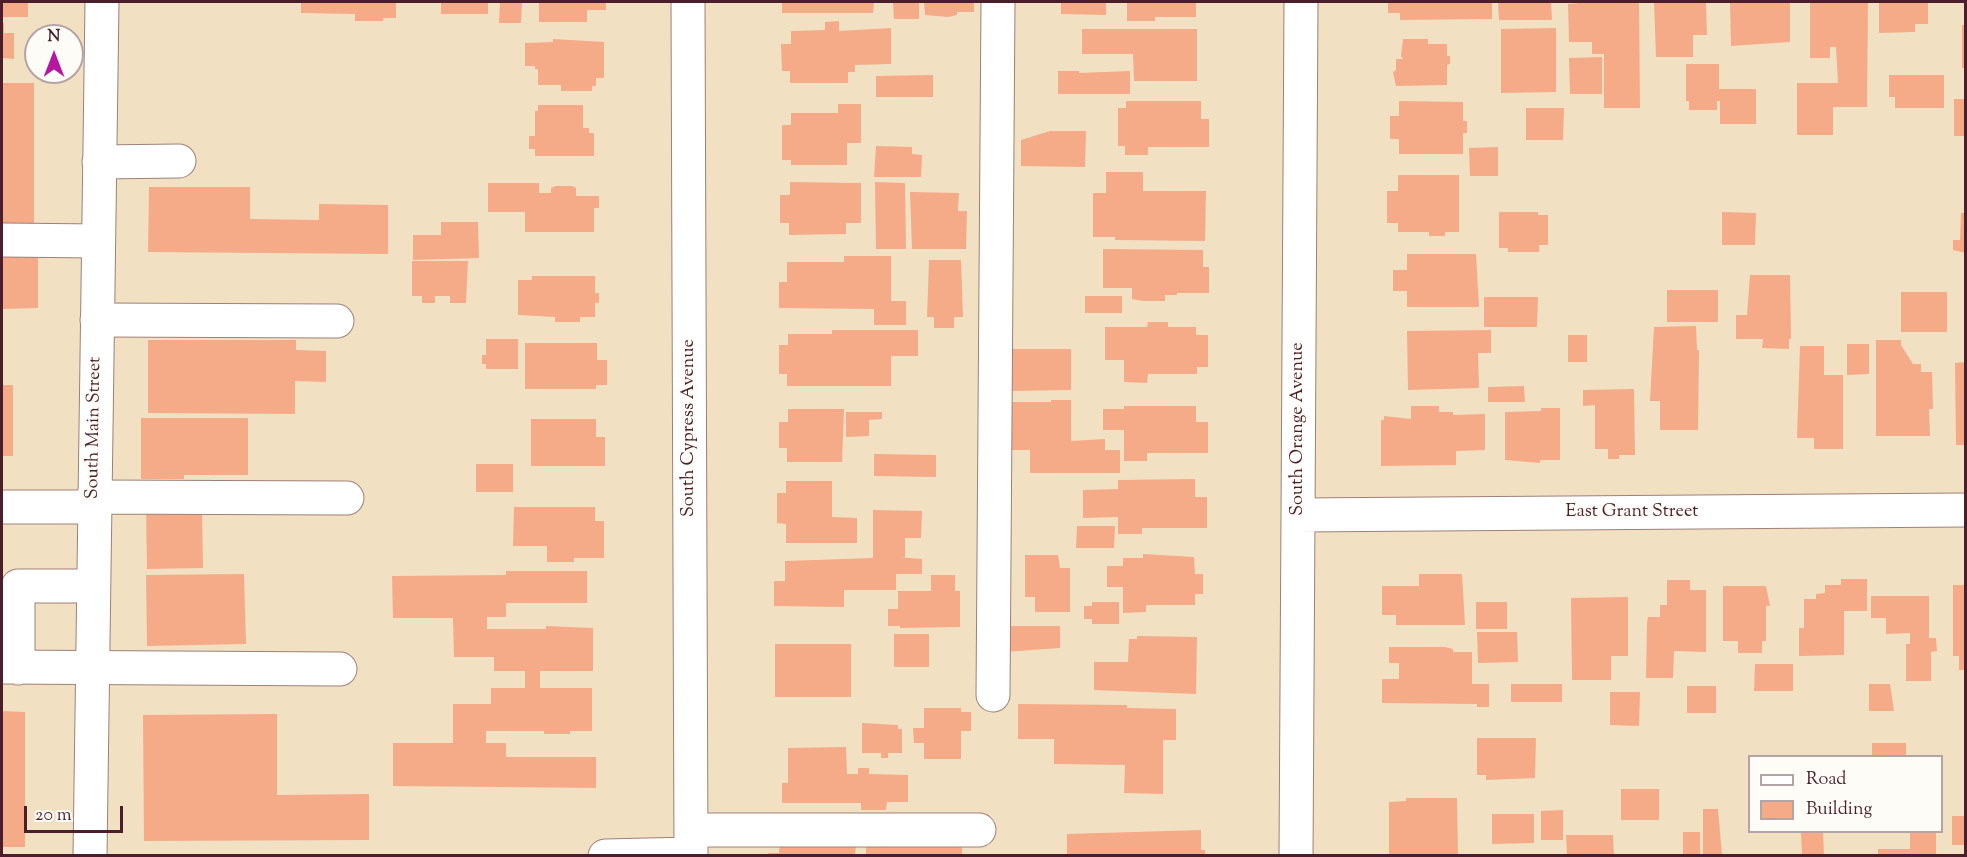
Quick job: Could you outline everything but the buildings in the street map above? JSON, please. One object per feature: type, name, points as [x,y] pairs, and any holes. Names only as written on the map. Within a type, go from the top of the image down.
[{"type":"street","name":"South Main Street","points":[[90,855],[93,502],[102,2]]},
{"type":"street","name":"South Cypress Avenue","points":[[688,2],[691,846]]},
{"type":"street","points":[[993,695],[998,2]]},
{"type":"street","name":"South Orange Avenue","points":[[1296,855],[1301,2]]},
{"type":"street","points":[[99,162],[179,161]]},
{"type":"street","points":[[2,240],[98,242]]},
{"type":"street","points":[[97,321],[337,321]]},
{"type":"street","points":[[2,507],[93,502],[347,498]]},
{"type":"street","name":"East Grant Street","points":[[1298,515],[1965,510]]},
{"type":"street","points":[[92,586],[10,586],[10,668],[340,669]]},
{"type":"street","points":[[605,855],[691,846],[979,830]]}]
